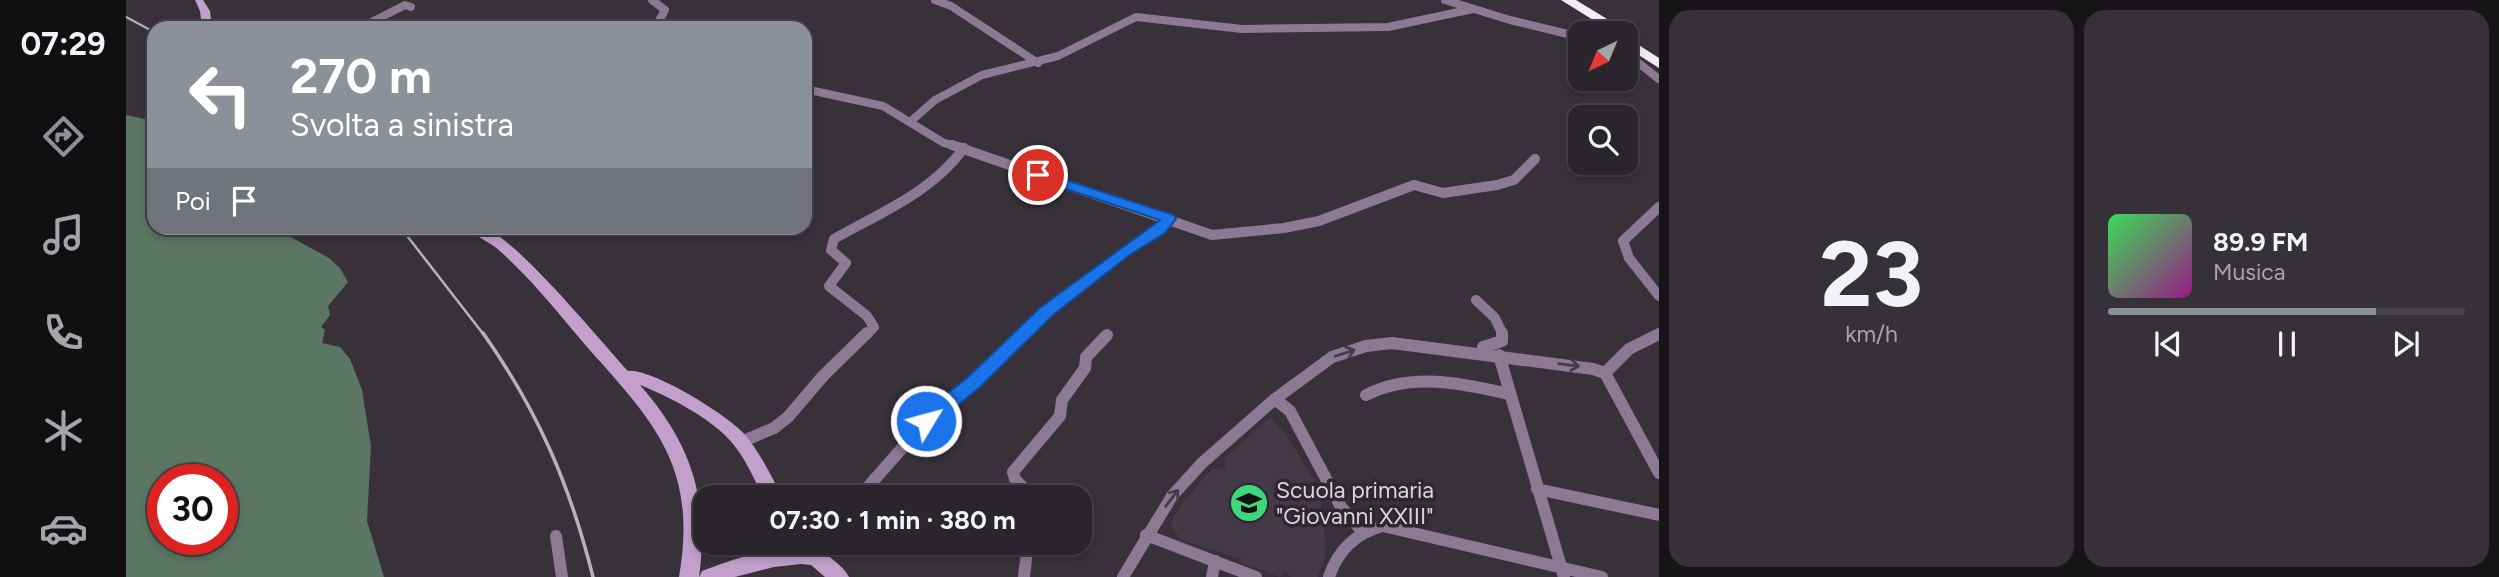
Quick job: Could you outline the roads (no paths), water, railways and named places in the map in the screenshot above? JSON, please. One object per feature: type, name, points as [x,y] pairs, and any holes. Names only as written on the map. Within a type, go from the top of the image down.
[{"type":"highway","points":[[1558,0],[1593,21]]},
{"type":"highway","points":[[1567,0],[1603,21]]},
{"type":"highway","points":[[1638,43],[1659,57]]},
{"type":"highway","points":[[1638,49],[1659,64]]},
{"type":"main road","points":[[200,0],[206,21]]},
{"type":"main road","points":[[486,235],[499,242],[533,277],[625,379],[657,419],[678,454],[690,487],[695,516],[689,577]]},
{"type":"main road","points":[[625,379],[632,376],[653,383],[703,412],[741,442],[766,485]]},
{"type":"main road","points":[[709,577],[764,558],[786,555]]},
{"type":"main road","points":[[820,555],[839,577]]},
{"type":"street","points":[[652,0],[666,10],[659,21]]},
{"type":"street","points":[[935,0],[953,3],[1038,63]]},
{"type":"street","points":[[1445,0],[1568,34]]},
{"type":"street","points":[[374,21],[405,5],[411,7]]},
{"type":"street","points":[[910,122],[935,100],[982,75],[1001,68],[1038,63],[1136,17],[1242,29],[1388,27],[1474,9]]},
{"type":"street","points":[[1638,62],[1659,79]]},
{"type":"street","points":[[812,90],[871,102],[944,143],[1212,235],[1284,228],[1344,213],[1414,185],[1443,193],[1497,185],[1514,180],[1535,159]]},
{"type":"street","points":[[741,442],[774,428],[788,417],[823,376],[874,327],[867,316],[829,286],[846,263],[831,250],[834,239],[916,193],[943,174],[964,148]]},
{"type":"street","points":[[1659,207],[1623,241],[1629,258],[1659,296]]},
{"type":"street","points":[[870,485],[926,421],[974,382],[1037,320],[1092,275],[1160,230],[1169,219]]},
{"type":"street","points":[[1476,300],[1495,317],[1504,337],[1502,341],[1486,344],[1483,347],[1485,354]]},
{"type":"street","points":[[1605,373],[1609,365],[1642,340],[1659,334]]},
{"type":"street","points":[[1021,485],[1013,472],[1060,416],[1062,400],[1085,368],[1086,357],[1107,335]]},
{"type":"street","points":[[1123,577],[1146,534],[1172,496],[1202,463],[1275,399],[1332,357],[1366,346],[1392,343],[1499,355],[1605,373]]},
{"type":"street","points":[[1499,355],[1562,572]]},
{"type":"street","points":[[1605,373],[1659,473]]},
{"type":"street","points":[[1366,395],[1383,386],[1425,381],[1474,386],[1509,394]]},
{"type":"street","points":[[1275,399],[1290,411],[1341,507],[1363,532]]},
{"type":"street","points":[[1537,489],[1659,515]]},
{"type":"street","points":[[1329,577],[1336,560],[1355,537],[1383,526],[1562,572],[1602,577]]},
{"type":"street","points":[[1146,534],[1256,577]]},
{"type":"street","points":[[556,536],[562,577]]},
{"type":"street","points":[[1024,577],[1027,555]]},
{"type":"street","points":[[1212,577],[1215,561]]},
{"type":"railway","points":[[126,17],[147,28]]},
{"type":"railway","points":[[406,235],[484,335]]},
{"type":"railway","points":[[483,333],[520,391],[550,450],[574,511],[593,577]]},
{"type":"place","name":"Scuola primaria \"Giovanni XXIII\"","points":[[1249,503]]}]
